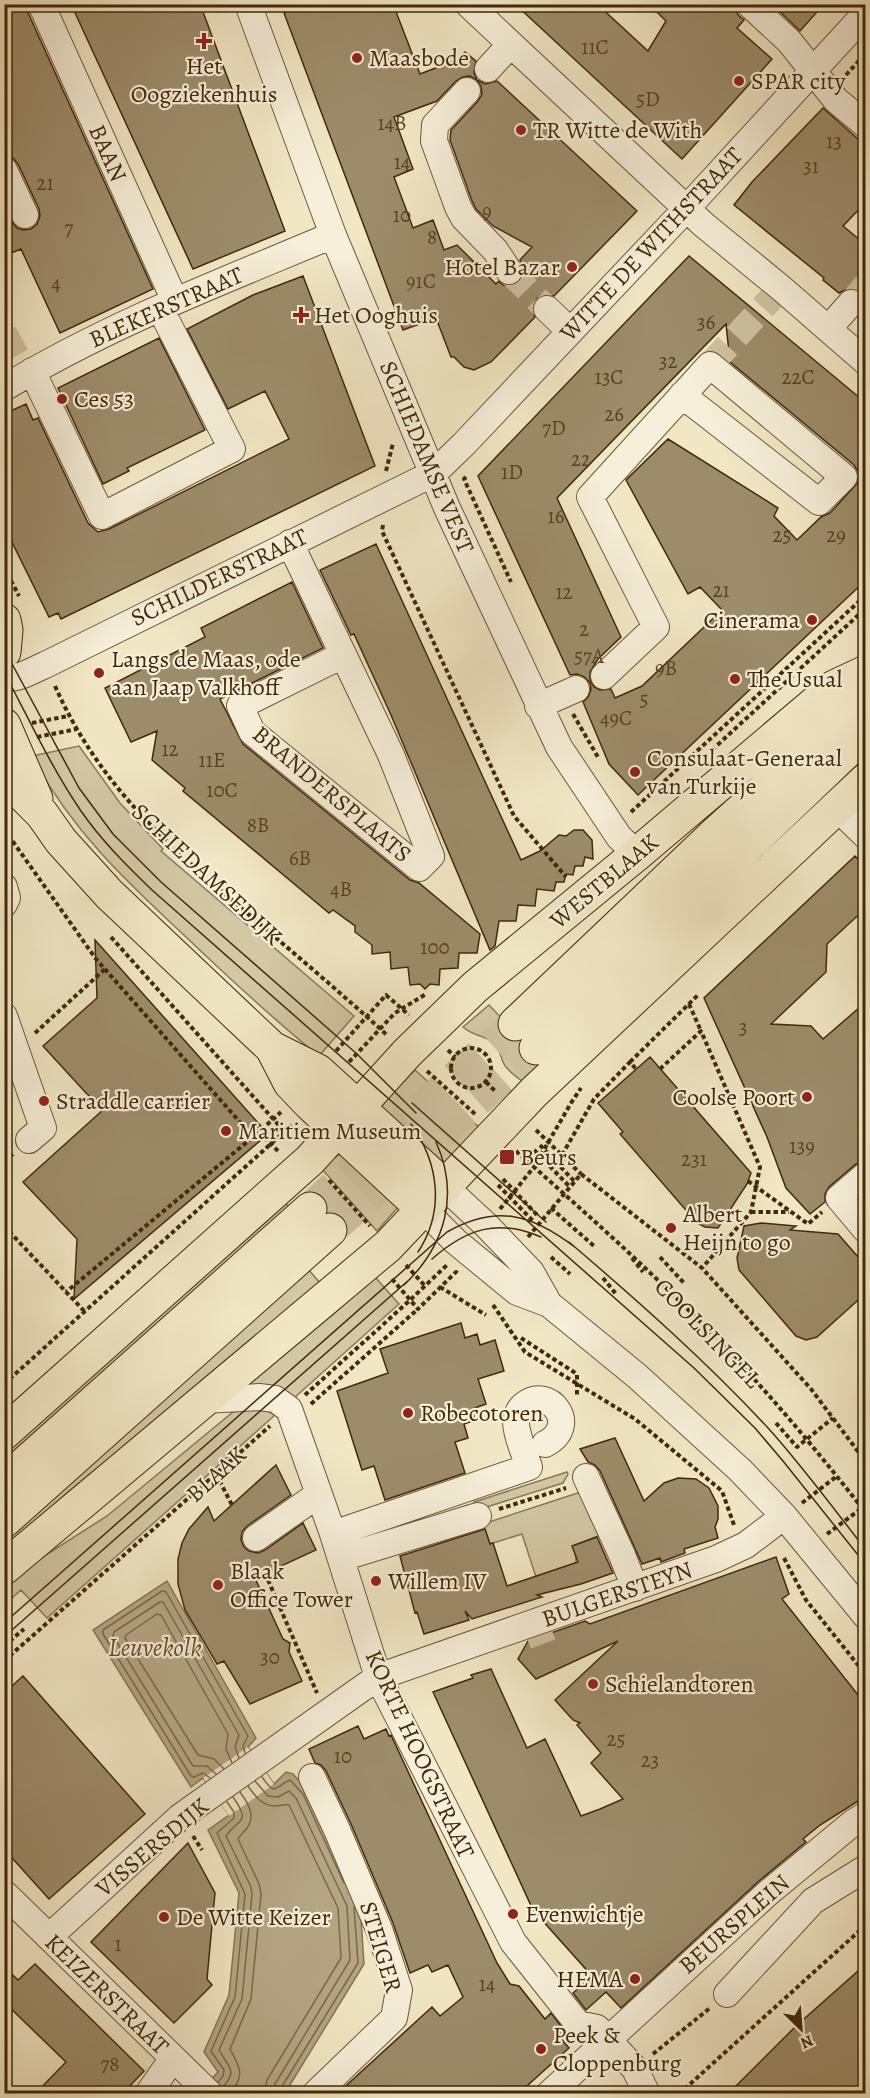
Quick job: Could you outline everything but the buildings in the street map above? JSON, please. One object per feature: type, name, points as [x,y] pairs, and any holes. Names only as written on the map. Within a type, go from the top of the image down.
[{"type":"main road","points":[[4,620],[6,639],[4,652]]},
{"type":"main road","name":"WESTBLAAK","points":[[348,1119],[418,1043],[475,987],[637,854],[834,687],[866,672]]},
{"type":"main road","name":"WESTBLAAK","points":[[514,1024],[709,840],[816,743],[866,690]]},
{"type":"main road","points":[[5,726],[42,814]]},
{"type":"main road","points":[[536,1048],[866,735]]},
{"type":"main road","points":[[4,776],[42,814],[62,841],[109,894],[272,1048],[290,1083],[308,1082],[435,1198]]},
{"type":"main road","points":[[4,1568],[381,1252],[534,1092],[866,780]]},
{"type":"main road","points":[[4,1433],[310,1160],[348,1119]]},
{"type":"main road","points":[[4,1482],[320,1220],[4,1521]]},
{"type":"street","name":"BAAN","points":[[30,373],[102,516],[232,449],[41,4]]},
{"type":"street","name":"SCHIEDAMSE VEST","points":[[248,4],[333,235],[447,508],[559,747],[619,837],[637,854]]},
{"type":"street","points":[[468,4],[704,225],[866,362]]},
{"type":"street","points":[[749,4],[789,41],[836,100],[866,125]]},
{"type":"street","name":"WITTE DE WITHSTRAAT","points":[[434,473],[687,207],[866,13]]},
{"type":"street","points":[[488,69],[510,45]]},
{"type":"street","points":[[467,91],[435,125],[434,141],[464,218],[495,250],[509,271]]},
{"type":"street","points":[[4,170],[25,215]]},
{"type":"street","name":"BLEKERSTRAAT","points":[[4,388],[85,343],[168,304],[333,235]]},
{"type":"street","points":[[828,329],[850,303]]},
{"type":"street","points":[[548,309],[570,331]]},
{"type":"street","points":[[604,676],[656,627],[590,497],[682,395],[710,365],[844,477],[819,502],[682,395]]},
{"type":"street","name":"SCHILDERSTRAAT","points":[[4,678],[19,676],[45,665],[434,473]]},
{"type":"street","name":"BRANDERSPLAATS","points":[[290,543],[391,755],[431,856],[419,868],[252,732],[240,706],[343,655]]},
{"type":"street","points":[[538,706],[576,689]]},
{"type":"street","points":[[836,807],[866,836]]},
{"type":"street","points":[[4,887],[7,898],[4,904]]},
{"type":"street","points":[[4,1016],[43,1128],[29,1140]]},
{"type":"street","points":[[866,1175],[839,1198],[866,1230]]},
{"type":"street","points":[[435,1198],[455,1241],[517,1292],[549,1304],[637,1376],[722,1452],[784,1516],[866,1616]]},
{"type":"street","points":[[435,1198],[486,1226],[531,1272],[549,1304]]},
{"type":"street","points":[[204,1400],[259,1397],[274,1399],[291,1414]]},
{"type":"street","points":[[333,1534],[529,1467],[516,1422],[521,1408],[533,1400],[548,1401],[555,1406],[561,1419],[559,1433],[545,1444]]},
{"type":"street","name":"KORTE HOOGSTRAAT","points":[[291,1414],[341,1558],[378,1677],[513,1942],[578,2024],[597,2028],[641,2064],[647,2094]]},
{"type":"street","points":[[577,1482],[622,1555],[635,1588]]},
{"type":"street","points":[[255,1538],[319,1494]]},
{"type":"street","points":[[341,1558],[478,1516]]},
{"type":"street","name":"BULGERSTEYN","points":[[326,1714],[378,1677],[716,1559],[750,1542],[784,1516]]},
{"type":"street","name":"VISSERSDIJK","points":[[49,1937],[168,1828],[326,1714]]},
{"type":"street","name":"STEIGER","points":[[312,1777],[379,1929],[399,1990],[394,2018],[315,2094]]},
{"type":"street","name":"BEURSPLEIN","points":[[549,2094],[769,1892],[854,1822],[866,1815]]},
{"type":"street","points":[[727,1994],[813,1901],[866,1868]]},
{"type":"street","name":"KEIZERSTRAAT","points":[[4,1893],[207,2091]]},
{"type":"street","points":[[148,2094],[173,2058]]},
{"type":"path","points":[[414,431],[394,441],[384,475],[390,494],[382,531],[513,816],[568,880]]},
{"type":"path","name":"SCHIEDAMSEDIJK","points":[[45,665],[69,716],[121,792],[165,840],[380,1028],[418,1043]]},
{"type":"path","points":[[5,726],[69,716]]},
{"type":"path","points":[[4,829],[105,969],[253,1137]]},
{"type":"path","points":[[104,929],[310,1160],[381,1252],[410,1300],[418,1309]]},
{"type":"path","points":[[16,1050],[105,969]]},
{"type":"path","points":[[562,1155],[594,1098],[699,993]]},
{"type":"path","points":[[274,1120],[386,995],[418,1043],[455,1057]]},
{"type":"path","points":[[689,1004],[760,1167],[751,1212],[702,1268]]},
{"type":"path","points":[[660,1069],[701,1030]]},
{"type":"path","name":"COOLSINGEL","points":[[418,1043],[496,1133],[675,1297],[731,1353],[807,1439],[866,1513]]},
{"type":"path","points":[[472,1048],[484,1053],[491,1064],[486,1082],[474,1088],[461,1085],[456,1081],[452,1069],[455,1057],[460,1052],[472,1048]]},
{"type":"path","points":[[630,1062],[636,1069]]},
{"type":"path","points":[[66,1292],[260,1132]]},
{"type":"path","points":[[4,1384],[285,1133]]},
{"type":"path","points":[[540,1145],[574,1181]]},
{"type":"path","points":[[534,1150],[569,1186]]},
{"type":"path","points":[[564,1194],[581,1174],[702,1268],[811,1389],[866,1462]]},
{"type":"path","points":[[503,1179],[538,1216]]},
{"type":"path","points":[[748,1181],[808,1224],[839,1198]]},
{"type":"path","points":[[498,1185],[533,1221]]},
{"type":"path","points":[[551,1208],[595,1247]]},
{"type":"path","points":[[751,1212],[791,1212]]},
{"type":"path","points":[[4,1226],[85,1312]]},
{"type":"path","name":"BLAAK","points":[[4,1660],[216,1474],[291,1414],[425,1286],[381,1252]]},
{"type":"path","points":[[631,1257],[643,1272]]},
{"type":"path","points":[[660,1257],[684,1283]]},
{"type":"path","points":[[291,1414],[418,1309],[456,1272],[465,1279]]},
{"type":"path","points":[[496,1276],[483,1291],[525,1352],[635,1419],[722,1491],[735,1526],[759,1554],[772,1549],[780,1552],[806,1600],[866,1675]]},
{"type":"path","points":[[603,1278],[616,1294]]},
{"type":"path","points":[[440,1287],[486,1315]]},
{"type":"path","points":[[521,1338],[577,1374],[577,1385]]},
{"type":"path","points":[[776,1423],[797,1447],[832,1418]]},
{"type":"path","points":[[216,1474],[232,1505]]},
{"type":"path","points":[[784,1516],[837,1476]]},
{"type":"path","points":[[478,1516],[577,1482]]},
{"type":"path","points":[[265,1573],[326,1714]]},
{"type":"path","points":[[4,1647],[24,1629]]},
{"type":"path","points":[[679,2094],[866,1925]]},
{"type":"path","points":[[641,2064],[727,1994]]},
{"type":"shaded area","points":[[79,746],[120,803],[163,849],[161,851],[354,1016],[319,1056],[285,1028],[164,917],[121,875],[64,808],[32,756]]},
{"type":"shaded area","points":[[489,1005],[546,1065],[526,1084],[506,1067],[496,1045],[463,1027]]},
{"type":"shaded area","points":[[415,1070],[481,1129],[442,1164],[377,1107]]},
{"type":"shaded area","points":[[340,1154],[399,1206],[377,1231],[320,1167]]},
{"type":"shaded area","points":[[279,1196],[294,1213],[5,1471],[4,1455]]},
{"type":"shaded area","points":[[308,1269],[321,1284],[68,1492],[5,1549],[4,1539]]},
{"type":"shaded area","points":[[375,1277],[399,1304],[294,1398],[272,1387],[247,1386],[337,1311]]},
{"type":"shaded area","points":[[254,1409],[275,1415],[47,1618],[21,1590],[5,1604],[5,1581],[107,1516],[233,1412]]},
{"type":"shaded area","points":[[567,1472],[563,1483],[477,1510],[474,1502]]},
{"type":"shaded area","points":[[587,1490],[608,1532],[575,1545],[576,1563],[536,1577],[522,1534],[490,1544],[483,1524]]},
{"type":"water","name":"Leuvekolk","points":[[167,1581],[256,1738],[248,1747],[274,1784],[286,1772],[293,1774],[308,1791],[360,1903],[364,1964],[285,2093],[198,2093],[218,2072],[204,2052],[229,1995],[239,1893],[208,1830],[229,1815],[203,1778],[191,1787],[93,1630]]},
{"type":"pier","points":[[248,1747],[274,1784],[229,1816],[203,1778]]},
{"type":"tunnel","points":[[509,271],[547,309]]},
{"type":"tunnel","points":[[851,303],[866,285]]},
{"type":"tunnel","points":[[710,365],[781,288]]},
{"type":"tunnel","points":[[4,333],[27,375]]},
{"type":"tunnel","points":[[310,1209],[515,1024]]},
{"type":"tunnel","points":[[330,1230],[536,1048]]},
{"type":"tunnel","points":[[535,1622],[543,1644]]},
{"type":"tram line","points":[[4,649],[79,788],[113,834],[161,882],[357,1054],[416,1113]]},
{"type":"tram line","points":[[4,672],[70,794],[97,832],[123,862],[694,1368],[755,1428],[866,1565]]},
{"type":"tram line","points":[[412,1103],[546,1222]]},
{"type":"tram line","points":[[411,1124],[428,1155],[435,1187],[432,1220],[427,1236],[418,1252]]},
{"type":"tram line","points":[[404,1285],[430,1254],[444,1219],[447,1181],[436,1142]]},
{"type":"tram line","points":[[4,1623],[447,1232],[482,1218],[514,1217],[544,1227],[576,1248]]},
{"type":"tram line","points":[[432,1259],[457,1240],[483,1230],[511,1228],[541,1237]]},
{"type":"tram line","points":[[569,1242],[672,1332],[745,1404],[794,1458],[866,1550]]},
{"type":"tram line","points":[[4,1637],[410,1279]]},
{"type":"place","name":"Het Oogziekenhuis","points":[[204,41]]},
{"type":"place","name":"Maasbode","points":[[357,58]]},
{"type":"place","name":"SPAR city","points":[[739,81]]},
{"type":"place","name":"TR Witte de With","points":[[521,130]]},
{"type":"place","name":"Hotel Bazar","points":[[572,267]]},
{"type":"place","name":"Het Ooghuis","points":[[301,315]]},
{"type":"place","name":"Ces 53","points":[[62,399]]},
{"type":"place","name":"Cinerama","points":[[812,620]]},
{"type":"place","name":"Langs de Maas, ode aan Jaap Valkhoff","points":[[99,673]]},
{"type":"place","name":"The Usual","points":[[735,679]]},
{"type":"place","name":"Consulaat-Generaal van Turkije","points":[[635,772]]},
{"type":"place","name":"Coolse Poort","points":[[807,1097]]},
{"type":"place","name":"Straddle carrier","points":[[44,1101]]},
{"type":"place","name":"Maritiem Museum","points":[[226,1131]]},
{"type":"place","name":"Beurs","points":[[507,1157]]},
{"type":"place","name":"Albert Heijn to go","points":[[671,1228]]},
{"type":"place","name":"Robecotoren","points":[[408,1413]]},
{"type":"place","name":"Willem IV","points":[[376,1581]]},
{"type":"place","name":"Blaak Office Tower","points":[[218,1585]]},
{"type":"place","name":"Schielandtoren","points":[[593,1684]]},
{"type":"place","name":"Evenwichtje","points":[[513,1914]]},
{"type":"place","name":"De Witte Keizer","points":[[164,1917]]},
{"type":"place","name":"HEMA","points":[[635,1979]]},
{"type":"place","name":"Peek & Cloppenburg","points":[[541,2049]]}]
